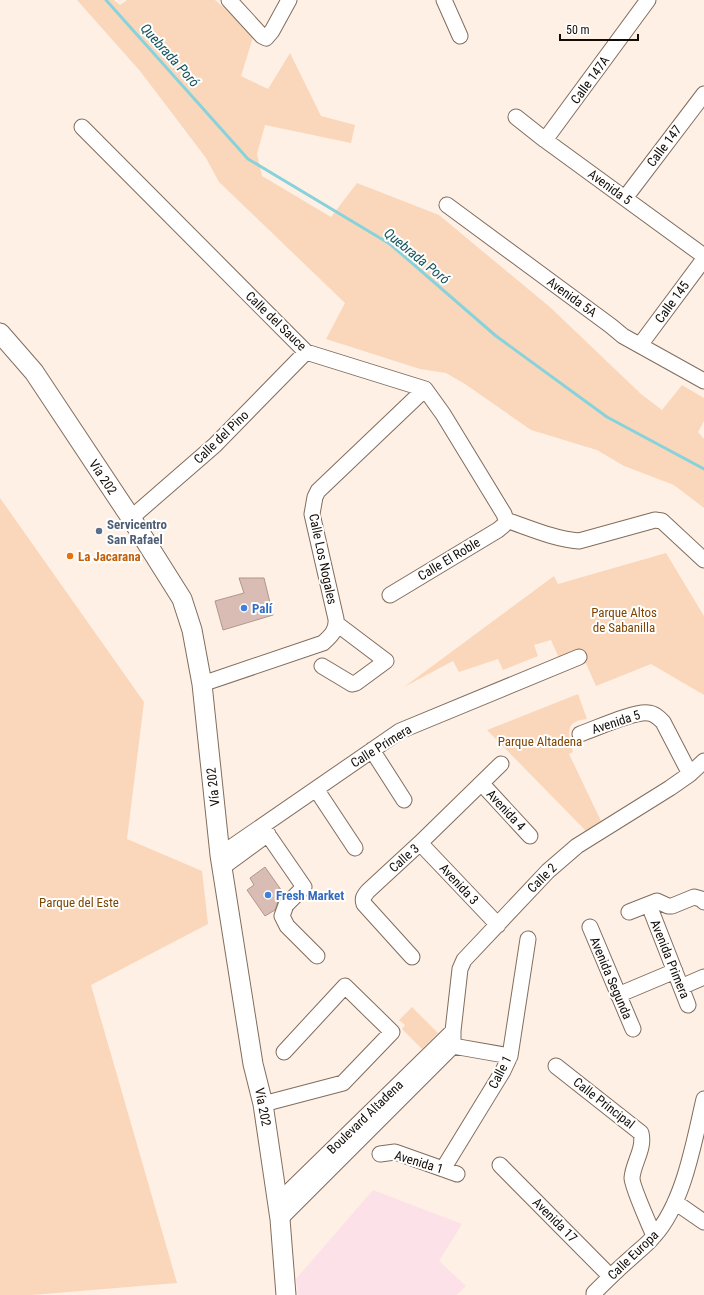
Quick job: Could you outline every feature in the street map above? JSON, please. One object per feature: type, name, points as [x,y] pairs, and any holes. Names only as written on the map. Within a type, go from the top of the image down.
[{"type":"main road","name":"Vía 202","points":[[0,333],[34,372],[131,518],[182,599],[192,630],[202,684],[222,861],[254,1064],[263,1104],[278,1211],[286,1295]]},
{"type":"street","points":[[229,0],[262,36],[266,38],[272,31],[289,0]]},
{"type":"street","points":[[444,0],[460,36]]},
{"type":"street","name":"Calle 147A","points":[[545,140],[648,0]]},
{"type":"street","name":"Calle 147","points":[[625,198],[704,94]]},
{"type":"street","name":"Avenida 5","points":[[516,117],[704,258]]},
{"type":"street","name":"Calle del Sauce","points":[[82,127],[306,352],[425,389]]},
{"type":"street","name":"Avenida 5A","points":[[446,205],[623,336],[704,381]]},
{"type":"street","name":"Calle 145","points":[[640,345],[704,258]]},
{"type":"street","name":"Calle del Pino","points":[[131,518],[215,445],[306,352]]},
{"type":"street","points":[[425,389],[443,414],[500,507],[506,520],[556,536],[579,541],[655,520],[662,521],[704,560]]},
{"type":"street","name":"Calle Los Nogales","points":[[337,624],[312,514],[315,497],[318,491],[425,389]]},
{"type":"street","name":"Calle El Roble","points":[[390,595],[498,530],[504,525],[506,520]]},
{"type":"street","points":[[202,684],[323,643],[334,632],[337,624],[386,661],[356,684],[352,684],[322,666]]},
{"type":"street","name":"Calle Primera","points":[[222,861],[265,830],[316,789],[400,731],[580,657]]},
{"type":"street","name":"Avenida 5","points":[[580,734],[638,713],[649,712],[663,722],[690,774]]},
{"type":"street","points":[[372,750],[404,800]]},
{"type":"street","name":"Calle 2","points":[[453,1046],[453,1031],[460,969],[464,960],[548,871],[577,846],[670,788],[690,774],[704,761]]},
{"type":"street","name":"Calle 3","points":[[412,958],[369,910],[363,900],[364,896],[482,784],[501,764]]},
{"type":"street","name":"Avenida 4","points":[[482,784],[530,836]]},
{"type":"street","points":[[316,789],[355,848]]},
{"type":"street","points":[[265,830],[304,887],[286,905],[282,916],[283,920],[287,926],[317,956]]},
{"type":"street","name":"Avenida 3","points":[[420,843],[498,925]]},
{"type":"street","points":[[629,912],[657,901],[668,906],[672,906],[694,897],[698,897],[704,902]]},
{"type":"street","name":"Avenida Primera","points":[[652,913],[688,1005]]},
{"type":"street","name":"Avenida Segunda","points":[[590,927],[633,1029]]},
{"type":"street","name":"Calle 1","points":[[443,1169],[503,1071],[510,1056],[528,939]]},
{"type":"street","points":[[618,995],[675,971]]},
{"type":"street","points":[[681,987],[704,977]]},
{"type":"street","points":[[263,1104],[343,1083],[392,1032],[345,986],[284,1052]]},
{"type":"street","name":"Boulevard Altadena","points":[[278,1211],[388,1103],[453,1031]]},
{"type":"street","points":[[453,1046],[510,1056]]},
{"type":"street","name":"Boulevard Altadena","points":[[388,1103],[453,1046]]},
{"type":"street","name":"Calle Principal","points":[[556,1066],[641,1133],[643,1141],[634,1168],[632,1180],[654,1236]]},
{"type":"street","name":"Calle Europa","points":[[594,1295],[594,1293],[610,1276],[654,1236],[667,1220],[688,1164],[704,1103]]},
{"type":"street","name":"Avenida 1","points":[[380,1154],[395,1152],[457,1174]]},
{"type":"street","name":"Avenida 17","points":[[500,1165],[610,1276]]},
{"type":"street","points":[[675,1202],[704,1222]]},
{"type":"shaded area","points":[[373,1190],[462,1224],[439,1261],[466,1286],[456,1295],[298,1295],[296,1279]]},
{"type":"green space","points":[[77,0],[114,0],[120,5],[127,0],[215,0],[254,34],[241,76],[268,89],[290,53],[321,116],[355,125],[351,143],[265,125],[257,154],[262,176],[331,217],[357,183],[439,215],[551,308],[641,394],[662,410],[682,385],[704,398],[704,421],[698,432],[704,439],[704,508],[674,485],[624,466],[597,450],[531,430],[465,384],[446,373],[420,369],[326,339],[345,303],[219,182],[206,158],[140,71]]},
{"type":"green space","name":"Parque del Este","points":[[0,498],[144,702],[127,839],[202,871],[208,924],[91,985],[177,1283],[32,1295],[0,1295]]},
{"type":"green space","name":"Parque Altos de Sabanilla","points":[[666,553],[704,616],[704,695],[651,664],[596,686],[580,650],[559,658],[551,640],[534,645],[538,656],[503,670],[498,659],[459,672],[453,661],[404,687],[554,576],[558,584]]},
{"type":"green space","name":"Parque Altadena","points":[[578,694],[587,719],[574,722],[571,726],[569,734],[573,752],[569,754],[601,821],[586,831],[487,730]]},
{"type":"green space","points":[[412,1007],[438,1033],[422,1049],[402,1029],[405,1025],[399,1020]]},
{"type":"building","name":"Palí","points":[[239,578],[264,578],[273,615],[223,630],[215,601],[244,593]]},
{"type":"building","name":"Fresh Market","points":[[265,867],[284,894],[278,902],[275,910],[265,916],[247,890],[254,885],[250,878]]},
{"type":"waterway","name":"Quebrada Poró","points":[[106,0],[248,159],[390,244],[496,336],[607,417],[704,469]]},
{"type":"place","name":"Servicentro San Rafael","points":[[99,531]]},
{"type":"place","name":"La Jacarana","points":[[70,556]]},
{"type":"place","name":"Palí","points":[[244,608]]},
{"type":"place","name":"Fresh Market","points":[[268,895]]}]
